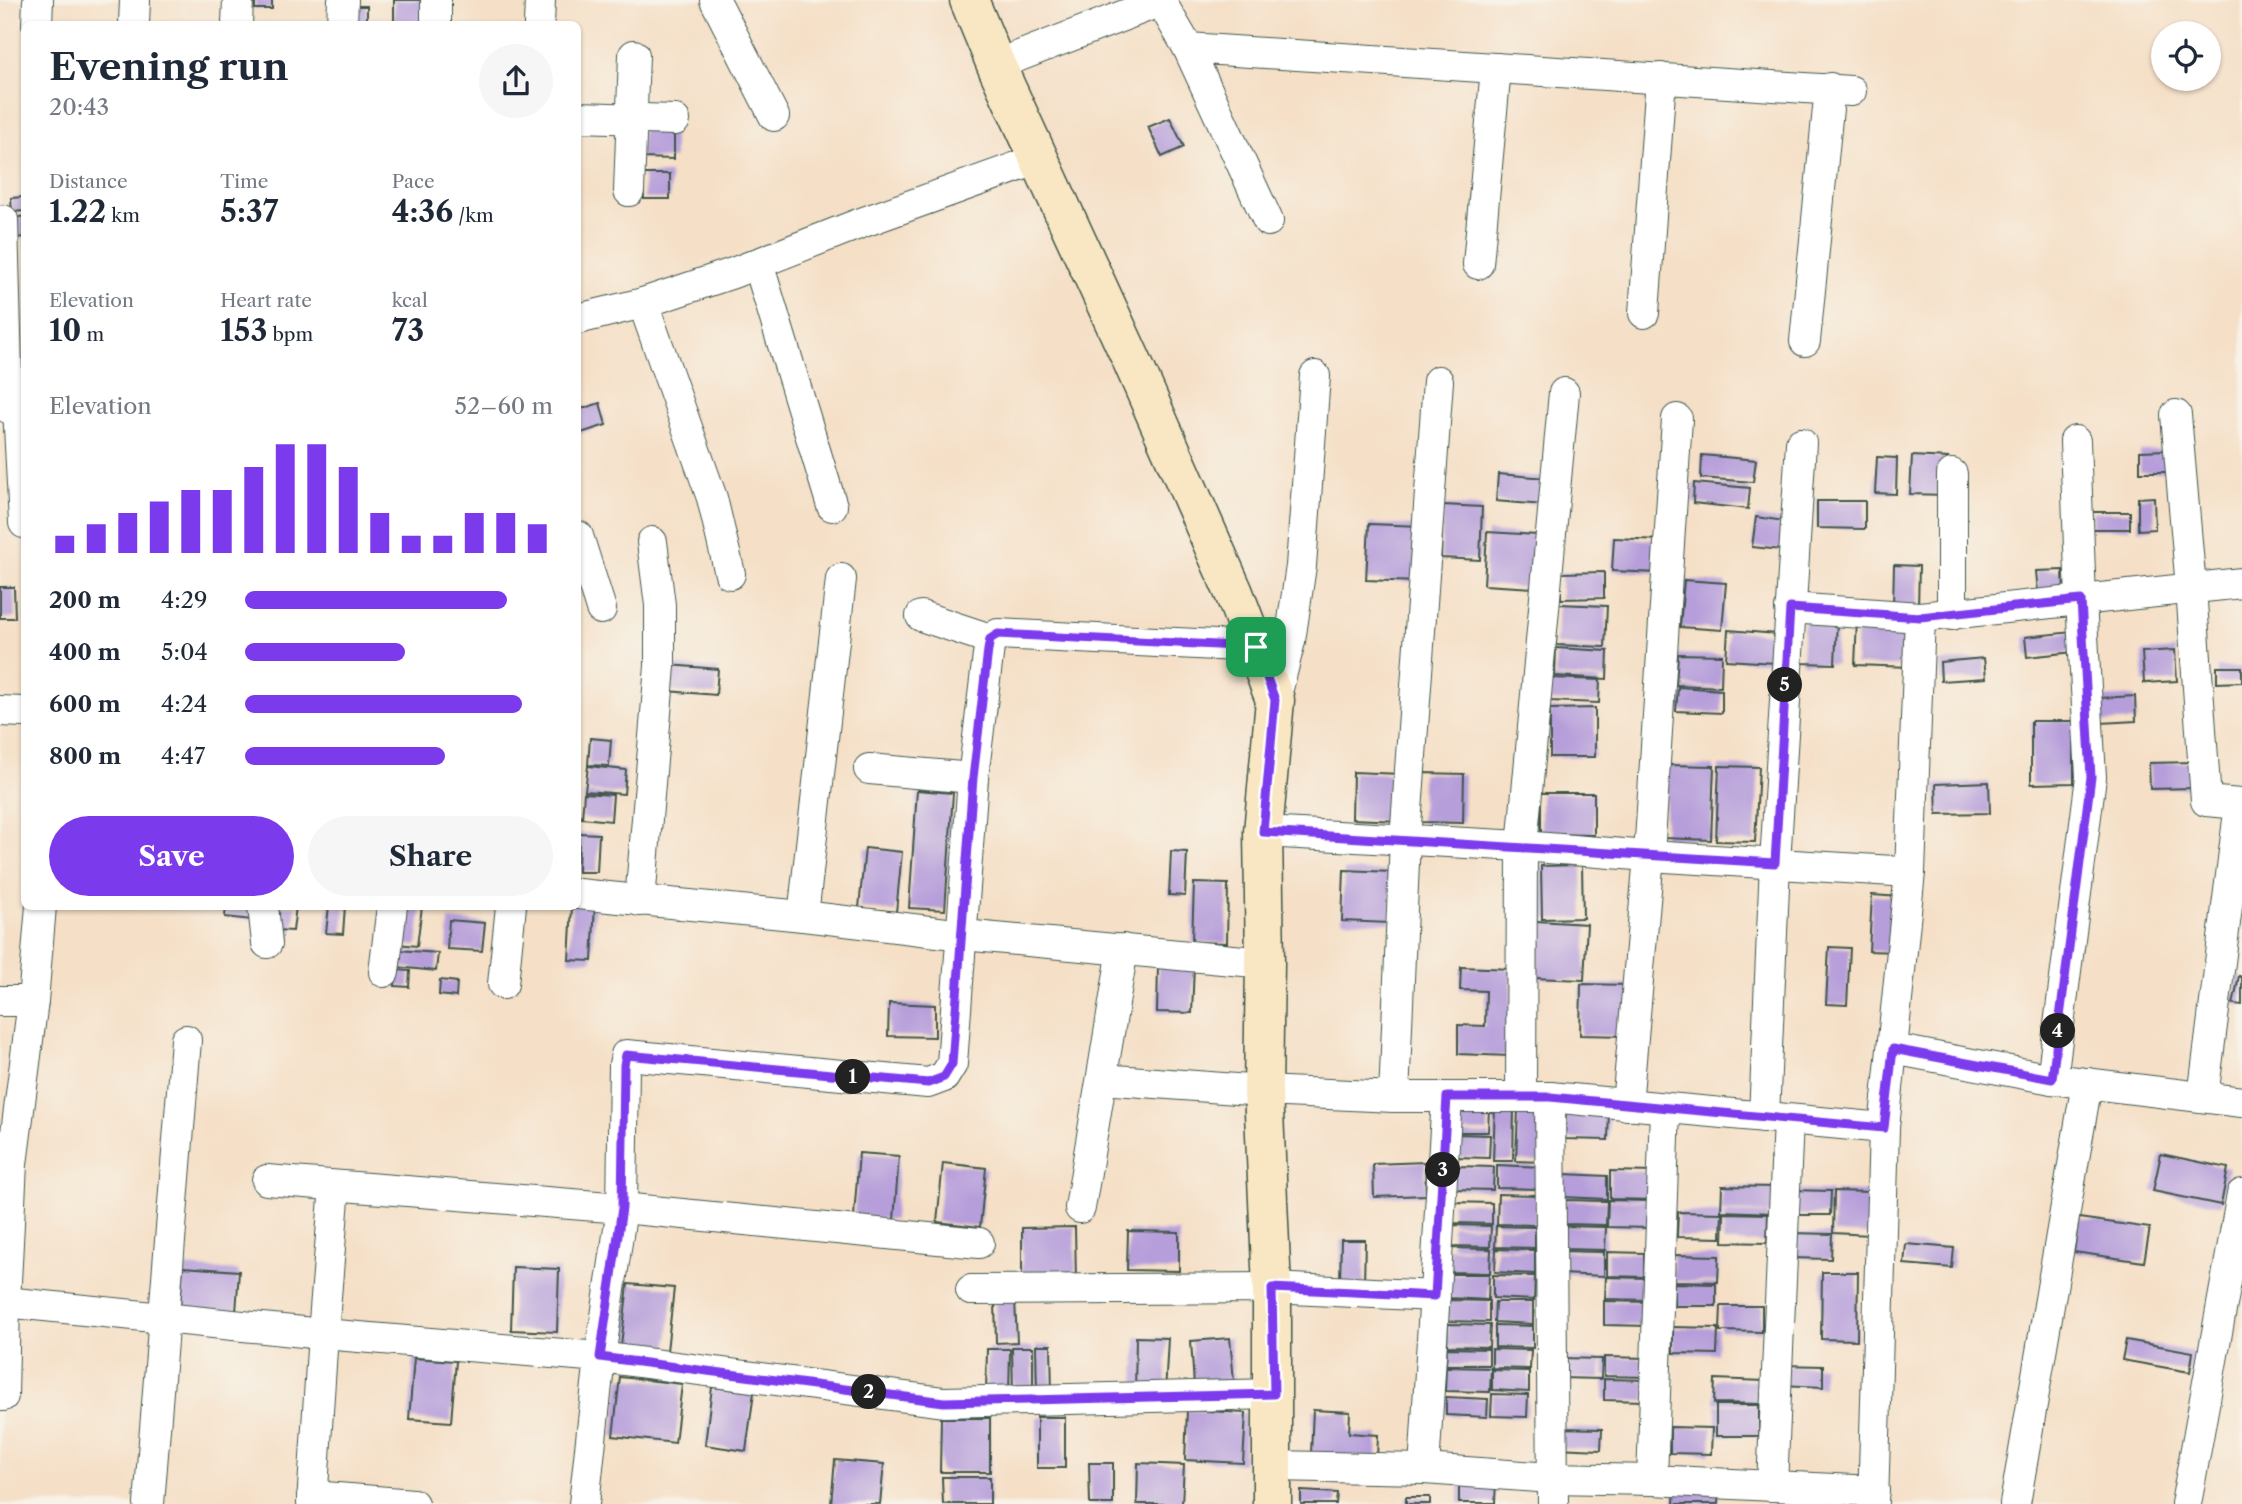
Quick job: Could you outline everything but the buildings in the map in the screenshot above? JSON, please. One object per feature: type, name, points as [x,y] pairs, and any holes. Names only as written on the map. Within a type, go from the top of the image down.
[{"type":"street","points":[[37,21],[38,0]]},
{"type":"street","points":[[134,21],[135,0]]},
{"type":"street","points":[[237,21],[238,0]]},
{"type":"street","points":[[342,0],[342,21]]},
{"type":"street","points":[[436,0],[436,21]]},
{"type":"street","points":[[539,21],[540,0]]},
{"type":"street","points":[[715,0],[774,116]]},
{"type":"street","points":[[969,0],[996,65],[1132,361],[1256,647],[1275,700]]},
{"type":"street","points":[[996,65],[1161,1],[1188,48],[1268,221]]},
{"type":"street","points":[[1188,48],[1841,89],[1805,341]]},
{"type":"street","points":[[629,191],[634,55]]},
{"type":"street","points":[[1478,264],[1496,68]]},
{"type":"street","points":[[1644,313],[1661,78]]},
{"type":"street","points":[[581,117],[675,120]]},
{"type":"street","points":[[581,318],[643,303],[1039,159]]},
{"type":"street","points":[[3,220],[13,408],[21,492]]},
{"type":"street","points":[[758,263],[832,506]]},
{"type":"street","points":[[643,303],[712,498],[730,574]]},
{"type":"street","points":[[1272,1504],[1274,1394],[1263,1091],[1263,832],[1275,700],[1290,641],[1301,566],[1315,376]]},
{"type":"street","points":[[1394,1097],[1405,839],[1438,381]]},
{"type":"street","points":[[1521,1096],[1522,846],[1564,393]]},
{"type":"street","points":[[2176,415],[2206,802],[2241,804],[2203,1097]]},
{"type":"street","points":[[1627,1105],[1649,856],[1677,419]]},
{"type":"street","points":[[2052,1079],[2091,777],[2075,441]]},
{"type":"street","points":[[1772,1486],[1776,1119],[1775,863],[1801,443]]},
{"type":"street","points":[[1952,474],[1952,615]]},
{"type":"street","points":[[640,901],[660,666],[660,605],[652,542]]},
{"type":"street","points":[[581,546],[601,609]]},
{"type":"street","points":[[803,916],[841,579]]},
{"type":"street","points":[[1790,608],[1920,617],[2242,583]]},
{"type":"street","points":[[921,615],[990,639]]},
{"type":"street","points":[[1273,1466],[1424,1469],[1553,1491],[1652,1480],[1772,1486],[1873,1497],[1884,1128],[1910,872],[1920,617]]},
{"type":"street","points":[[990,639],[998,634],[1256,647]]},
{"type":"street","points":[[584,1504],[600,1357],[622,1208],[626,1055],[928,1083],[944,1077],[952,1064],[973,778],[990,639]]},
{"type":"street","points":[[0,711],[21,712]]},
{"type":"street","points":[[870,769],[973,778]]},
{"type":"street","points":[[1263,832],[1910,872]]},
{"type":"street","points":[[581,894],[1265,962]]},
{"type":"street","points":[[2,1396],[6,1163],[33,1001],[41,910]]},
{"type":"street","points":[[263,910],[267,943]]},
{"type":"street","points":[[384,972],[392,910]]},
{"type":"street","points":[[503,984],[511,910]]},
{"type":"street","points":[[1080,1208],[1123,949]]},
{"type":"street","points":[[0,1001],[33,1001]]},
{"type":"street","points":[[149,1504],[186,1040]]},
{"type":"street","points":[[1893,1049],[2052,1079],[2242,1102]]},
{"type":"street","points":[[1102,1079],[1394,1097],[1550,1097],[1884,1128]]},
{"type":"street","points":[[2015,1504],[2087,1083]]},
{"type":"street","points":[[1424,1469],[1447,1097]]},
{"type":"street","points":[[1550,1097],[1553,1491]]},
{"type":"street","points":[[1652,1480],[1665,1108]]},
{"type":"street","points":[[267,1180],[622,1208],[978,1243]]},
{"type":"street","points":[[335,1186],[312,1500],[413,1504]]},
{"type":"street","points":[[2186,1504],[2242,1194]]},
{"type":"street","points":[[971,1290],[1272,1288],[1435,1296]]},
{"type":"street","points":[[5,1301],[323,1334],[600,1357],[944,1402],[1274,1394]]},
{"type":"route","points":[[2081,600],[2091,777],[2052,1079],[1893,1049],[1884,1128],[1550,1097],[1447,1097],[1435,1296],[1272,1288],[1274,1394],[944,1402],[600,1357],[622,1208],[626,1055],[928,1083],[944,1077],[952,1064],[973,778],[990,639],[998,634],[1256,647],[1275,700],[1263,832],[1775,863],[1790,608],[1920,617],[2081,600]]}]
